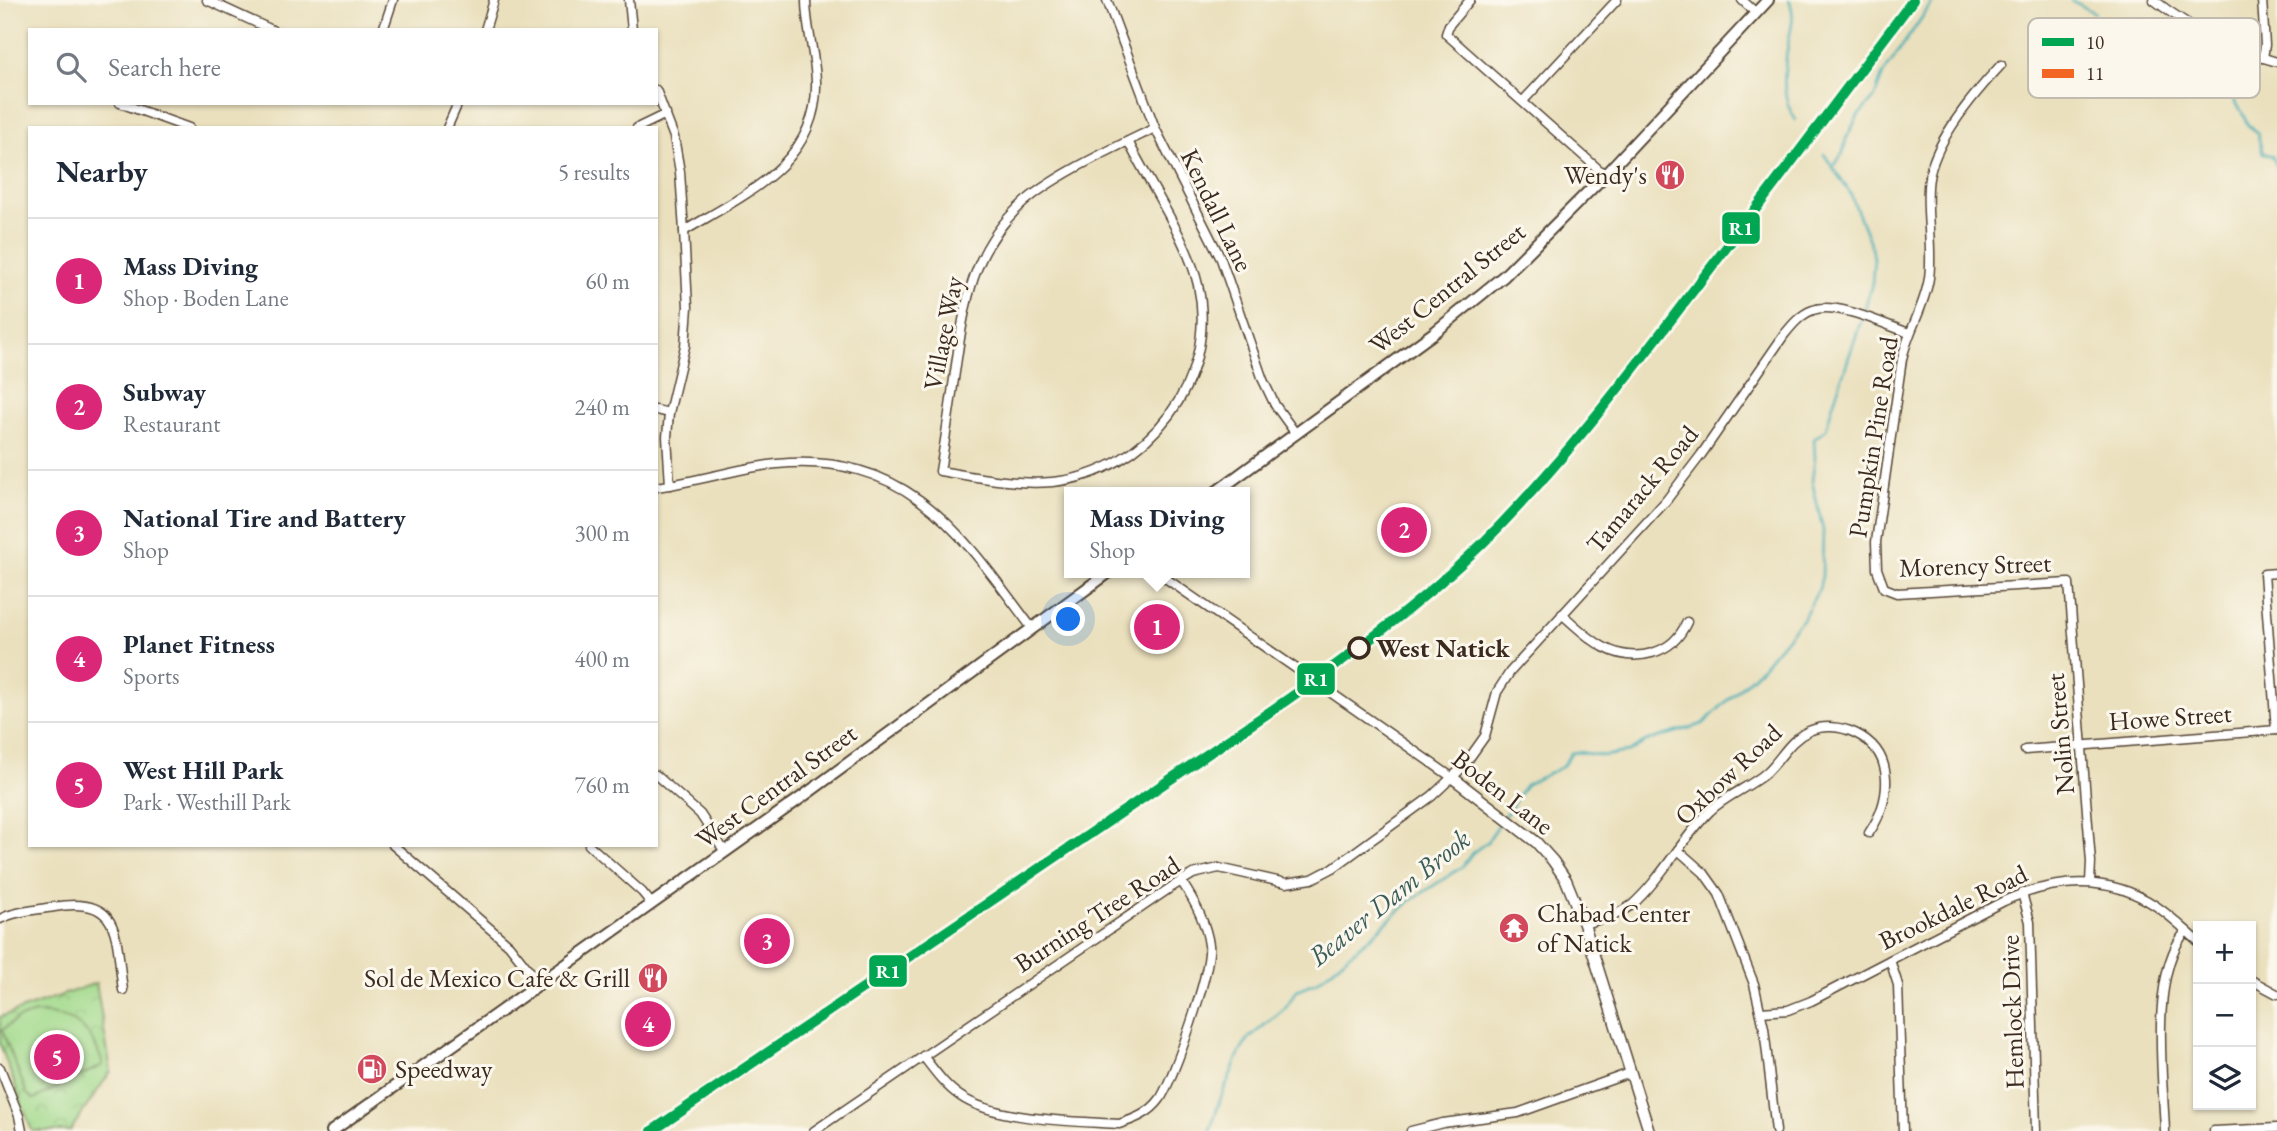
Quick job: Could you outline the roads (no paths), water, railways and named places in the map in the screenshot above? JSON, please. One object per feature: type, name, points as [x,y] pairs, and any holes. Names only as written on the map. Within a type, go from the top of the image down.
[{"type":"main road","name":"West Central Street","points":[[1223,487],[1476,301],[1539,243],[1605,175],[1768,0]]},
{"type":"main road","name":"West Central Street","points":[[332,1131],[652,904],[1101,578]]},
{"type":"street","points":[[207,0],[268,28]]},
{"type":"street","points":[[384,28],[393,0]]},
{"type":"street","points":[[486,28],[494,0]]},
{"type":"street","points":[[629,0],[632,28]]},
{"type":"street","points":[[684,231],[765,182],[786,162],[805,136],[814,112],[816,83],[806,0]]},
{"type":"street","name":"Kendall Lane","points":[[1107,0],[1155,128],[1221,259],[1263,380],[1275,405],[1296,433]]},
{"type":"street","points":[[1470,0],[1449,25],[1446,34],[1605,175]]},
{"type":"street","points":[[1523,101],[1617,0]]},
{"type":"street","points":[[1742,0],[1756,13]]},
{"type":"street","points":[[2154,0],[2184,18]]},
{"type":"street","points":[[2262,0],[2265,45],[2263,58]]},
{"type":"street","points":[[2260,57],[2277,62]]},
{"type":"street","name":"Pumpkin Pine Road","points":[[1884,588],[1877,569],[1877,533],[1902,359],[1928,281],[1928,187],[1932,164],[1943,141],[1968,104],[2001,65]]},
{"type":"street","points":[[658,95],[674,137],[680,172],[688,286],[686,337],[669,413],[667,437],[670,485]]},
{"type":"street","points":[[126,105],[183,126]]},
{"type":"street","points":[[448,126],[457,105]]},
{"type":"street","points":[[642,126],[666,114]]},
{"type":"street","name":"Village Way","points":[[1128,141],[1182,242],[1198,282],[1201,307],[1200,346],[1181,398],[1156,432],[1133,451],[1108,466],[1082,476],[1051,482],[1019,482],[940,471],[966,301],[975,271],[990,241],[1012,214],[1034,195],[1128,141],[1155,128]]},
{"type":"street","name":"Tamarack Road","points":[[1453,778],[1472,757],[1485,736],[1493,704],[1503,681],[1676,488],[1791,326],[1816,308],[1852,313],[1909,333]]},
{"type":"street","points":[[658,410],[669,413]]},
{"type":"street","points":[[658,487],[759,467],[796,463],[838,466],[882,479],[919,498],[950,524],[976,552],[1032,628]]},
{"type":"street","points":[[2276,730],[2264,574],[2277,573]]},
{"type":"street","points":[[1165,578],[1301,673]]},
{"type":"street","name":"Morency Street","points":[[1884,588],[1905,593],[2068,583]]},
{"type":"street","name":"Nolin Street","points":[[2068,583],[2091,862],[2090,882]]},
{"type":"street","points":[[1562,614],[1609,651],[1633,656],[1666,648],[1682,633],[1687,622]]},
{"type":"street","name":"Boden Lane","points":[[1328,690],[1514,823],[1545,851],[1560,870],[1584,924],[1649,1131]]},
{"type":"street","name":"Oxbow Road","points":[[1584,924],[1615,915],[1632,905],[1711,810],[1763,775],[1795,739],[1812,730],[1830,727],[1850,731],[1868,741],[1881,757],[1885,768],[1886,791],[1881,814],[1869,833]]},
{"type":"street","name":"Howe Street","points":[[2025,750],[2276,730]]},
{"type":"street","points":[[658,777],[700,814],[724,852]]},
{"type":"street","name":"Burning Tree Road","points":[[819,1130],[1181,881],[1205,870],[1219,868],[1286,883],[1312,879],[1344,861],[1453,778]]},
{"type":"street","points":[[395,847],[509,945],[540,983]]},
{"type":"street","points":[[591,847],[652,904]]},
{"type":"street","points":[[1678,850],[1704,873],[1719,894],[1749,970],[1761,1012],[1776,1131]]},
{"type":"street","points":[[923,1056],[951,1090],[990,1112],[1119,1124],[1138,1118],[1159,1099],[1168,1083],[1202,989],[1209,960],[1209,946],[1202,920],[1181,881]]},
{"type":"street","name":"Brookdale Road","points":[[1761,1012],[1800,1006],[2022,893],[2060,883],[2090,882],[2144,899],[2193,937]]},
{"type":"street","name":"Hemlock Drive","points":[[2022,893],[2030,922],[2036,1131]]},
{"type":"street","points":[[0,919],[67,905],[94,906],[106,915],[113,930],[123,990]]},
{"type":"street","points":[[2165,1131],[2161,1037],[2164,991],[2172,953],[2186,931]]},
{"type":"street","points":[[1890,960],[1898,985],[1903,1131]]},
{"type":"street","points":[[2256,983],[2277,995]]},
{"type":"street","points":[[0,1069],[19,1115],[22,1131]]},
{"type":"street","points":[[1411,1131],[1443,1123],[1518,1113],[1630,1073]]},
{"type":"street","points":[[2214,1131],[2277,1128]]},
{"type":"waterway","name":"Beaver Dam Brook","points":[[1789,0],[1793,17],[1784,83],[1787,103],[1796,120]]},
{"type":"waterway","points":[[1834,165],[1843,153],[1846,139],[1858,116],[1874,98],[1883,74],[1934,0]]},
{"type":"waterway","points":[[2071,0],[2095,13]]},
{"type":"waterway","points":[[2233,98],[2247,124],[2257,133],[2263,153],[2272,156],[2277,167]]},
{"type":"waterway","name":"Beaver Dam Brook","points":[[1824,154],[1850,193],[1872,248],[1872,283],[1864,312]]},
{"type":"waterway","name":"Beaver Dam Brook","points":[[1506,815],[1525,785],[1562,767],[1571,753],[1604,756],[1629,752],[1647,741],[1703,724],[1762,667],[1803,618],[1819,589],[1822,576],[1823,530],[1812,481],[1814,439],[1826,429],[1862,318]]},
{"type":"waterway","name":"Beaver Dam Brook","points":[[1210,1131],[1239,1054],[1249,1038],[1285,1008],[1297,990],[1318,981],[1410,901],[1462,867],[1472,853],[1487,842],[1502,820]]},
{"type":"place","name":"Wendy's","points":[[1670,175]]},
{"type":"place","name":"Subway","points":[[1404,530]]},
{"type":"place","name":"Mass Diving","points":[[1157,627]]},
{"type":"place","name":"West Natick","points":[[1359,648]]},
{"type":"place","name":"Chabad Center of Natick","points":[[1514,928]]},
{"type":"place","name":"National Tire and Battery","points":[[767,941]]},
{"type":"place","name":"Sol de Mexico Cafe & Grill","points":[[653,978]]},
{"type":"place","name":"Planet Fitness","points":[[648,1024]]},
{"type":"place","name":"West Hill Park","points":[[57,1057]]},
{"type":"place","name":"Speedway","points":[[372,1069]]}]
